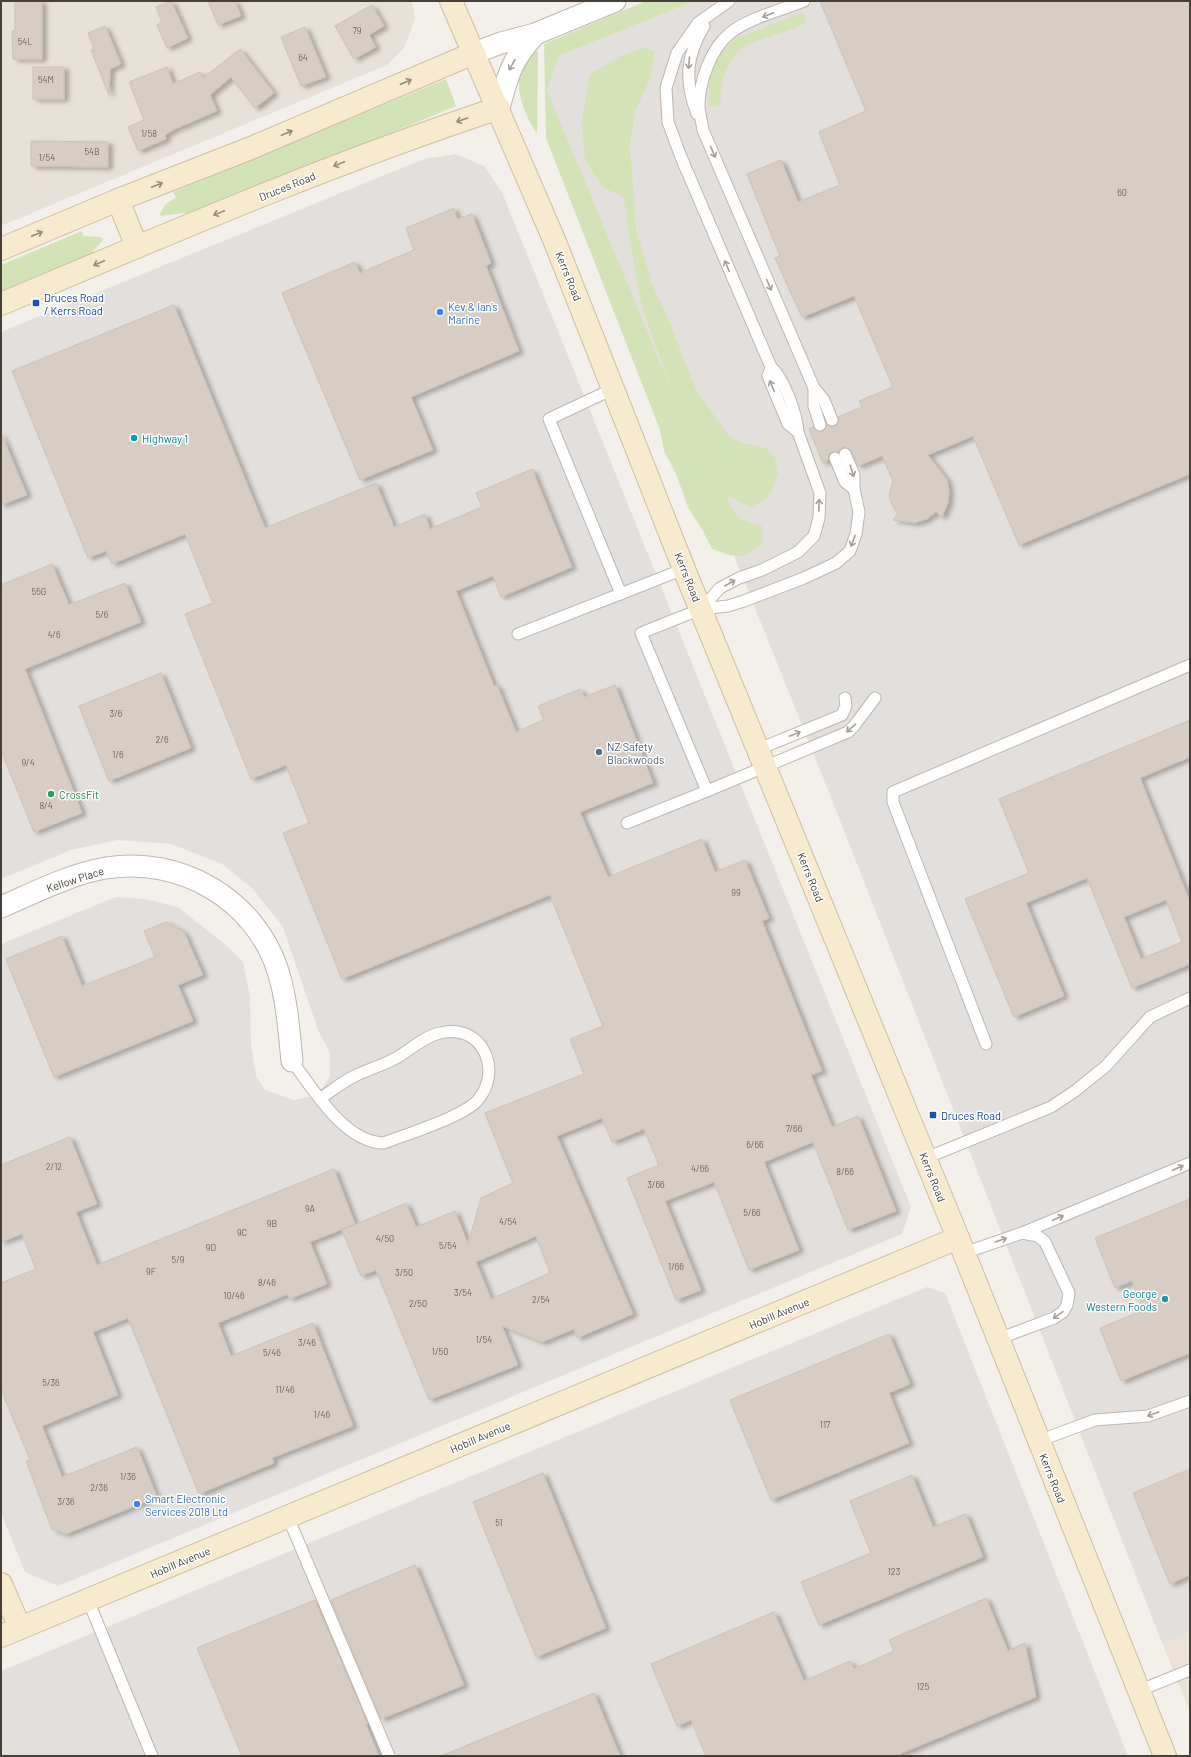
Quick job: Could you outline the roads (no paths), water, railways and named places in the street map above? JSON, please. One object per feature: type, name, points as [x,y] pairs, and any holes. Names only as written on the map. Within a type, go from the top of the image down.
[{"type":"main road","name":"Kerrs Road","points":[[451,1],[499,108],[615,388],[684,569],[763,758],[926,1158],[1165,1756]]},
{"type":"main road","points":[[1,249],[118,200],[251,148],[474,53]]},
{"type":"main road","name":"Druces Road","points":[[1,304],[356,158],[499,108]]},
{"type":"main road","points":[[118,200],[137,247]]},
{"type":"main road","name":"Hobill Avenue","points":[[10,1632],[288,1517],[961,1246]]},
{"type":"main road","points":[[1,1584],[10,1632]]},
{"type":"street","points":[[474,53],[501,43],[536,34],[615,1]]},
{"type":"street","points":[[499,108],[509,71],[523,48],[536,34]]},
{"type":"street","name":"Kellow Place","points":[[1,907],[76,877],[105,868],[132,866],[158,867],[185,875],[215,889],[238,907],[256,926],[268,948],[278,971],[284,996],[289,1022],[292,1061]]},
{"type":"lane","points":[[701,609],[720,588],[739,578],[762,570],[798,552],[814,536],[819,518],[820,493],[798,432],[788,424],[768,376],[770,367],[681,157],[668,122],[666,88],[678,53],[698,23],[729,1]]},
{"type":"lane","points":[[703,130],[699,106],[700,92],[709,64],[717,47],[729,34],[746,24],[804,1]]},
{"type":"lane","points":[[710,15],[693,46],[689,58],[688,72],[692,101],[703,130],[814,388],[824,400],[832,420]]},
{"type":"lane","points":[[615,388],[549,419],[621,594]]},
{"type":"lane","points":[[814,388],[814,406],[820,425]]},
{"type":"lane","points":[[707,791],[641,632],[701,609],[728,606],[804,578],[836,563],[850,551],[856,534],[859,512],[854,489],[854,475],[845,454]]},
{"type":"lane","points":[[835,458],[844,482],[854,489]]},
{"type":"lane","points":[[518,634],[684,569]]},
{"type":"lane","points":[[986,1044],[893,802],[893,792],[1190,665]]},
{"type":"lane","points":[[627,823],[707,791],[842,714],[846,706],[845,698]]},
{"type":"lane","points":[[763,758],[848,732],[875,698]]},
{"type":"lane","points":[[926,1158],[1051,1107],[1106,1066],[1150,1017],[1190,998]]},
{"type":"lane","points":[[292,1061],[340,1123],[359,1136],[375,1143],[384,1143],[460,1113],[477,1101],[484,1089],[489,1072],[486,1053],[476,1039],[461,1031],[439,1033],[397,1057],[358,1074],[321,1098]]},
{"type":"lane","points":[[961,1246],[1022,1233],[1190,1163]]},
{"type":"lane","points":[[998,1339],[1054,1318],[1063,1312],[1067,1305],[1068,1293],[1045,1242],[1038,1236],[1022,1233]]},
{"type":"lane","points":[[1038,1441],[1094,1420],[1148,1416],[1190,1401]]},
{"type":"lane","points":[[288,1517],[389,1756]]},
{"type":"lane","points":[[88,1600],[152,1756]]},
{"type":"lane","points":[[1138,1691],[1190,1670]]},
{"type":"place","name":"Druces Road / Kerrs Road","points":[[36,303]]},
{"type":"place","name":"Kev & Ian's Marine","points":[[440,312]]},
{"type":"place","name":"Highway 1","points":[[134,438]]},
{"type":"place","name":"NZ Safety Blackwoods","points":[[599,752]]},
{"type":"place","name":"CrossFit","points":[[51,794]]},
{"type":"place","name":"Druces Road","points":[[933,1115]]},
{"type":"place","name":"George Western Foods","points":[[1165,1299]]},
{"type":"place","name":"Smart Electronic Services 2018 Ltd","points":[[137,1504]]}]
